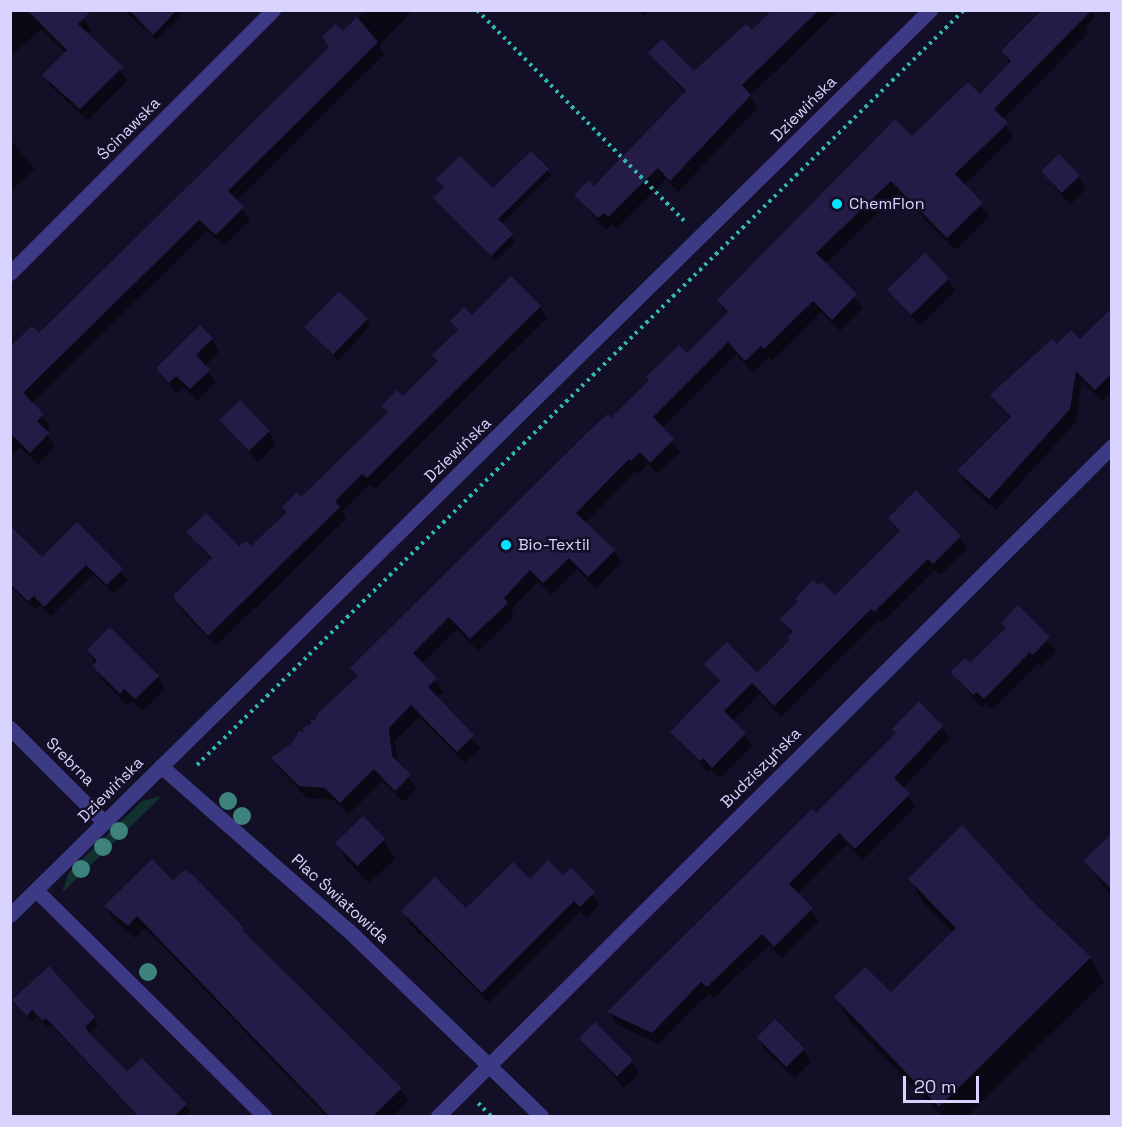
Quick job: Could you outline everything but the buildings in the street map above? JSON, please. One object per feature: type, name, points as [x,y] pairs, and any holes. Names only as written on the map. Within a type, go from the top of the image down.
[{"type":"street","name":"Ścinawska","points":[[10,273],[273,10]]},
{"type":"street","name":"Dziewińska","points":[[10,915],[930,10]]},
{"type":"street","name":"Budziszyńska","points":[[438,1116],[1112,446]]},
{"type":"street","name":"Srebrna","points":[[10,728],[104,822]]},
{"type":"street","name":"Plac Światowida","points":[[161,766],[348,930],[541,1116]]},
{"type":"street","points":[[36,890],[264,1116]]},
{"type":"path","points":[[477,10],[700,237]]},
{"type":"path","points":[[197,765],[964,10]]},
{"type":"green space","points":[[162,796],[62,893],[69,872],[142,801]]},
{"type":"place","name":"ChemFlon","points":[[837,204]]},
{"type":"place","name":"Bio-Textil","points":[[506,545]]}]
